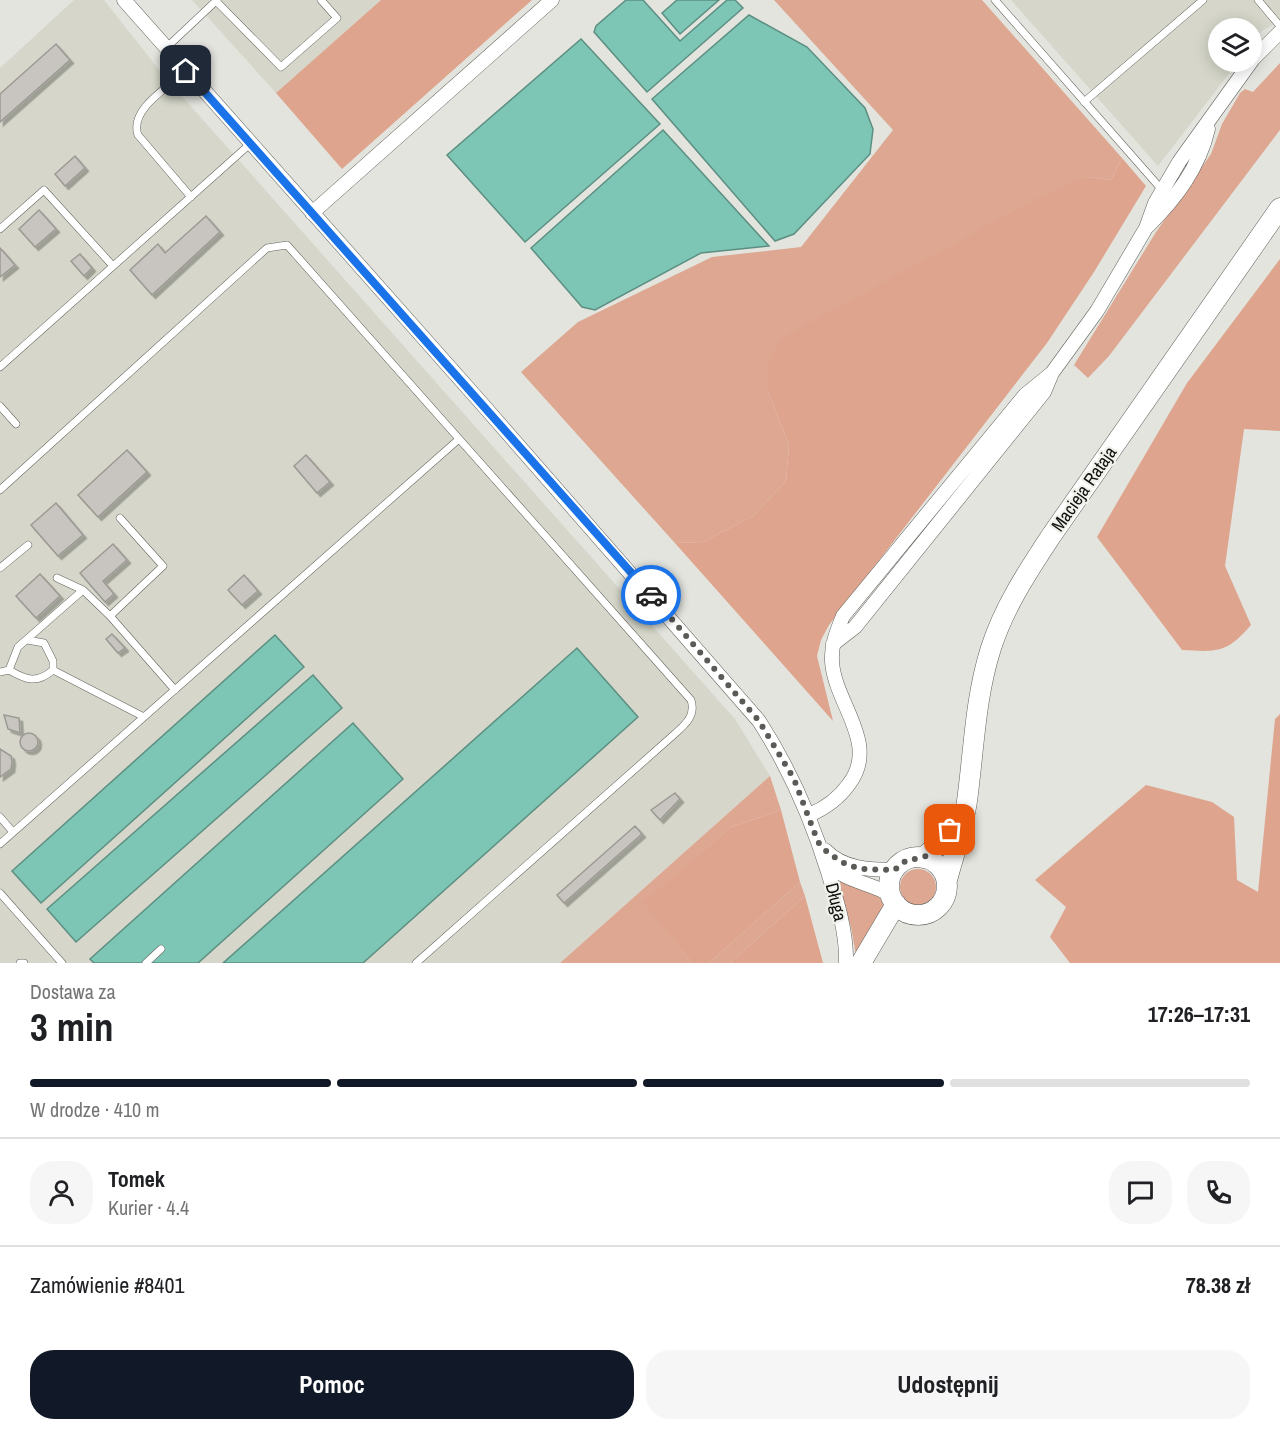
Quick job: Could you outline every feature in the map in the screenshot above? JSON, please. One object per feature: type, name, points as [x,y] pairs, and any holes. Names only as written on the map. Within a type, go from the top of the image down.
[{"type":"main road","name":"Macieja Rataja","points":[[947,880],[966,804],[981,687],[991,648],[1023,578],[1280,208]]},
{"type":"main road","name":"Macieja Rataja","points":[[923,858],[943,840],[966,804]]},
{"type":"main road","points":[[870,963],[899,904],[890,882],[895,870],[907,860],[923,858],[939,865],[947,880],[947,890],[939,907],[931,913],[899,904]]},
{"type":"main road","points":[[861,963],[899,904]]},
{"type":"street","name":"Długa","points":[[124,0],[736,693],[775,746],[809,815],[841,920],[846,963]]},
{"type":"street","points":[[312,213],[552,0]]},
{"type":"street","points":[[809,815],[821,810],[844,791],[855,777],[860,759],[860,743],[831,663],[833,644],[843,616],[1025,395],[1052,373],[1097,311],[1146,228],[1162,191],[1179,162],[1209,124],[1253,59],[1280,32]]},
{"type":"street","points":[[1146,228],[1173,201],[1203,153],[1209,124]]},
{"type":"street","name":"Długa","points":[[818,842],[828,853],[847,865],[863,869],[895,870]]},
{"type":"street","name":"Długa","points":[[818,842],[834,869],[899,904]]},
{"type":"lane","points":[[166,48],[217,0],[281,67],[337,18],[321,0]]},
{"type":"lane","points":[[995,0],[1173,201]]},
{"type":"lane","points":[[1084,102],[1203,0]]},
{"type":"lane","points":[[1258,0],[1280,26]]},
{"type":"lane","points":[[186,71],[141,111],[135,123],[138,135],[191,197]]},
{"type":"lane","points":[[0,368],[250,144]]},
{"type":"lane","points":[[0,229],[44,190],[113,266]]},
{"type":"lane","points":[[0,490],[267,248],[286,244],[691,700],[694,708],[690,720],[416,963]]},
{"type":"lane","points":[[0,406],[16,424]]},
{"type":"lane","points":[[0,844],[459,439]]},
{"type":"lane","points":[[110,616],[163,566],[120,518]]},
{"type":"lane","points":[[0,568],[28,544]]},
{"type":"lane","points":[[57,578],[83,590],[110,616],[175,690]]},
{"type":"lane","points":[[9,670],[18,647],[83,590]]},
{"type":"lane","points":[[0,672],[9,670],[23,678],[34,680],[45,678],[53,670],[53,661],[44,643],[27,640]]},
{"type":"lane","points":[[53,670],[144,717]]},
{"type":"lane","points":[[0,817],[14,832]]},
{"type":"lane","points":[[0,893],[62,963]]},
{"type":"lane","points":[[146,963],[160,949]]},
{"type":"shaded area","points":[[74,0],[104,0],[164,76],[735,719],[770,776],[560,963],[0,963],[0,68]]},
{"type":"shaded area","points":[[192,0],[381,0],[276,93]]},
{"type":"shaded area","points":[[381,0],[532,0],[342,169],[276,93]]},
{"type":"shaded area","points":[[626,0],[643,0],[680,41],[727,0],[735,0],[743,8],[647,92],[594,32],[596,26]]},
{"type":"shaded area","points":[[677,0],[719,0],[680,34],[662,13]]},
{"type":"shaded area","points":[[774,0],[982,0],[1122,158],[1111,180],[1087,177],[768,363],[768,391],[789,445],[786,481],[753,516],[701,543],[674,542],[521,372],[578,322],[712,257],[801,247],[893,130]]},
{"type":"shaded area","points":[[1011,0],[1280,0],[1280,21],[1262,31],[1262,18],[1208,18],[1208,72],[1230,72],[1158,166]]},
{"type":"shaded area","points":[[749,15],[807,47],[865,108],[873,129],[870,154],[794,234],[775,241],[652,99]]},
{"type":"shaded area","points":[[581,39],[660,124],[525,242],[447,155]]},
{"type":"shaded area","points":[[1280,63],[1280,130],[1109,356],[1088,378],[1074,365],[1156,232],[1211,154],[1222,124],[1240,93],[1245,89],[1253,92]]},
{"type":"shaded area","points":[[663,130],[769,246],[701,253],[595,310],[582,307],[531,248]]},
{"type":"shaded area","points":[[1122,158],[1146,186],[1094,272],[1047,343],[829,625],[821,640],[817,656],[833,721],[674,542],[701,543],[753,516],[786,481],[789,445],[768,391],[768,363],[782,338],[1040,197],[1087,177],[1111,180]]},
{"type":"shaded area","points":[[1280,259],[1280,431],[1244,429],[1225,566],[1251,625],[1235,641],[1221,649],[1182,650],[1097,537],[1187,383]]},
{"type":"shaded area","points":[[275,635],[304,667],[41,903],[12,871]]},
{"type":"shaded area","points":[[577,648],[638,717],[363,963],[223,963]]},
{"type":"shaded area","points":[[313,675],[342,708],[76,942],[47,909]]},
{"type":"shaded area","points":[[1280,714],[1280,963],[1070,963],[1050,937],[1066,907],[1035,880],[1146,785],[1212,802],[1234,817],[1237,880],[1258,892],[1275,719]]},
{"type":"shaded area","points":[[353,723],[403,779],[198,963],[94,963],[90,959]]},
{"type":"shaded area","points":[[770,776],[781,810],[731,827],[644,902],[692,963],[560,963]]},
{"type":"shaded area","points":[[781,810],[800,882],[709,963],[692,963],[643,902],[731,827]]},
{"type":"shaded area","points":[[918,869],[931,874],[936,887],[931,900],[918,905],[905,900],[900,887],[905,874]]},
{"type":"shaded area","points":[[836,877],[871,890],[885,908],[857,961],[851,927]]},
{"type":"shaded area","points":[[800,882],[805,896],[730,963],[709,963]]},
{"type":"shaded area","points":[[805,896],[823,963],[730,963]]},
{"type":"building","points":[[56,44],[70,60],[0,122],[0,94]]},
{"type":"building","points":[[75,156],[85,168],[65,186],[55,174]]},
{"type":"building","points":[[39,210],[56,229],[35,247],[19,229]]},
{"type":"building","points":[[206,216],[220,232],[152,295],[130,270],[158,244],[165,253]]},
{"type":"building","points":[[0,248],[15,265],[0,277]]},
{"type":"building","points":[[80,254],[92,268],[84,276],[71,261]]},
{"type":"building","points":[[127,450],[147,472],[98,517],[78,495]]},
{"type":"building","points":[[306,455],[330,482],[317,493],[294,466]]},
{"type":"building","points":[[56,503],[83,535],[58,556],[31,525]]},
{"type":"building","points":[[113,544],[127,560],[103,581],[114,594],[105,602],[80,573]]},
{"type":"building","points":[[40,574],[60,596],[36,618],[16,596]]},
{"type":"building","points":[[244,575],[258,591],[242,605],[228,590]]},
{"type":"building","points":[[112,634],[125,648],[118,653],[106,639]]},
{"type":"building","points":[[4,715],[19,718],[20,733],[8,729]]},
{"type":"building","points":[[29,733],[35,736],[38,742],[35,748],[29,751],[23,748],[20,742],[23,736]]},
{"type":"building","points":[[0,749],[11,756],[12,762],[11,769],[0,777]]},
{"type":"building","points":[[675,793],[680,799],[660,820],[651,810]]},
{"type":"building","points":[[635,826],[642,834],[564,903],[557,895]]},
{"type":"way so far","points":[[651,595],[759,721],[794,779],[818,842],[828,853],[847,865],[863,869],[895,870],[907,860],[915,857],[923,858],[934,850],[950,830]]},
{"type":"route","points":[[186,71],[651,595]]}]
